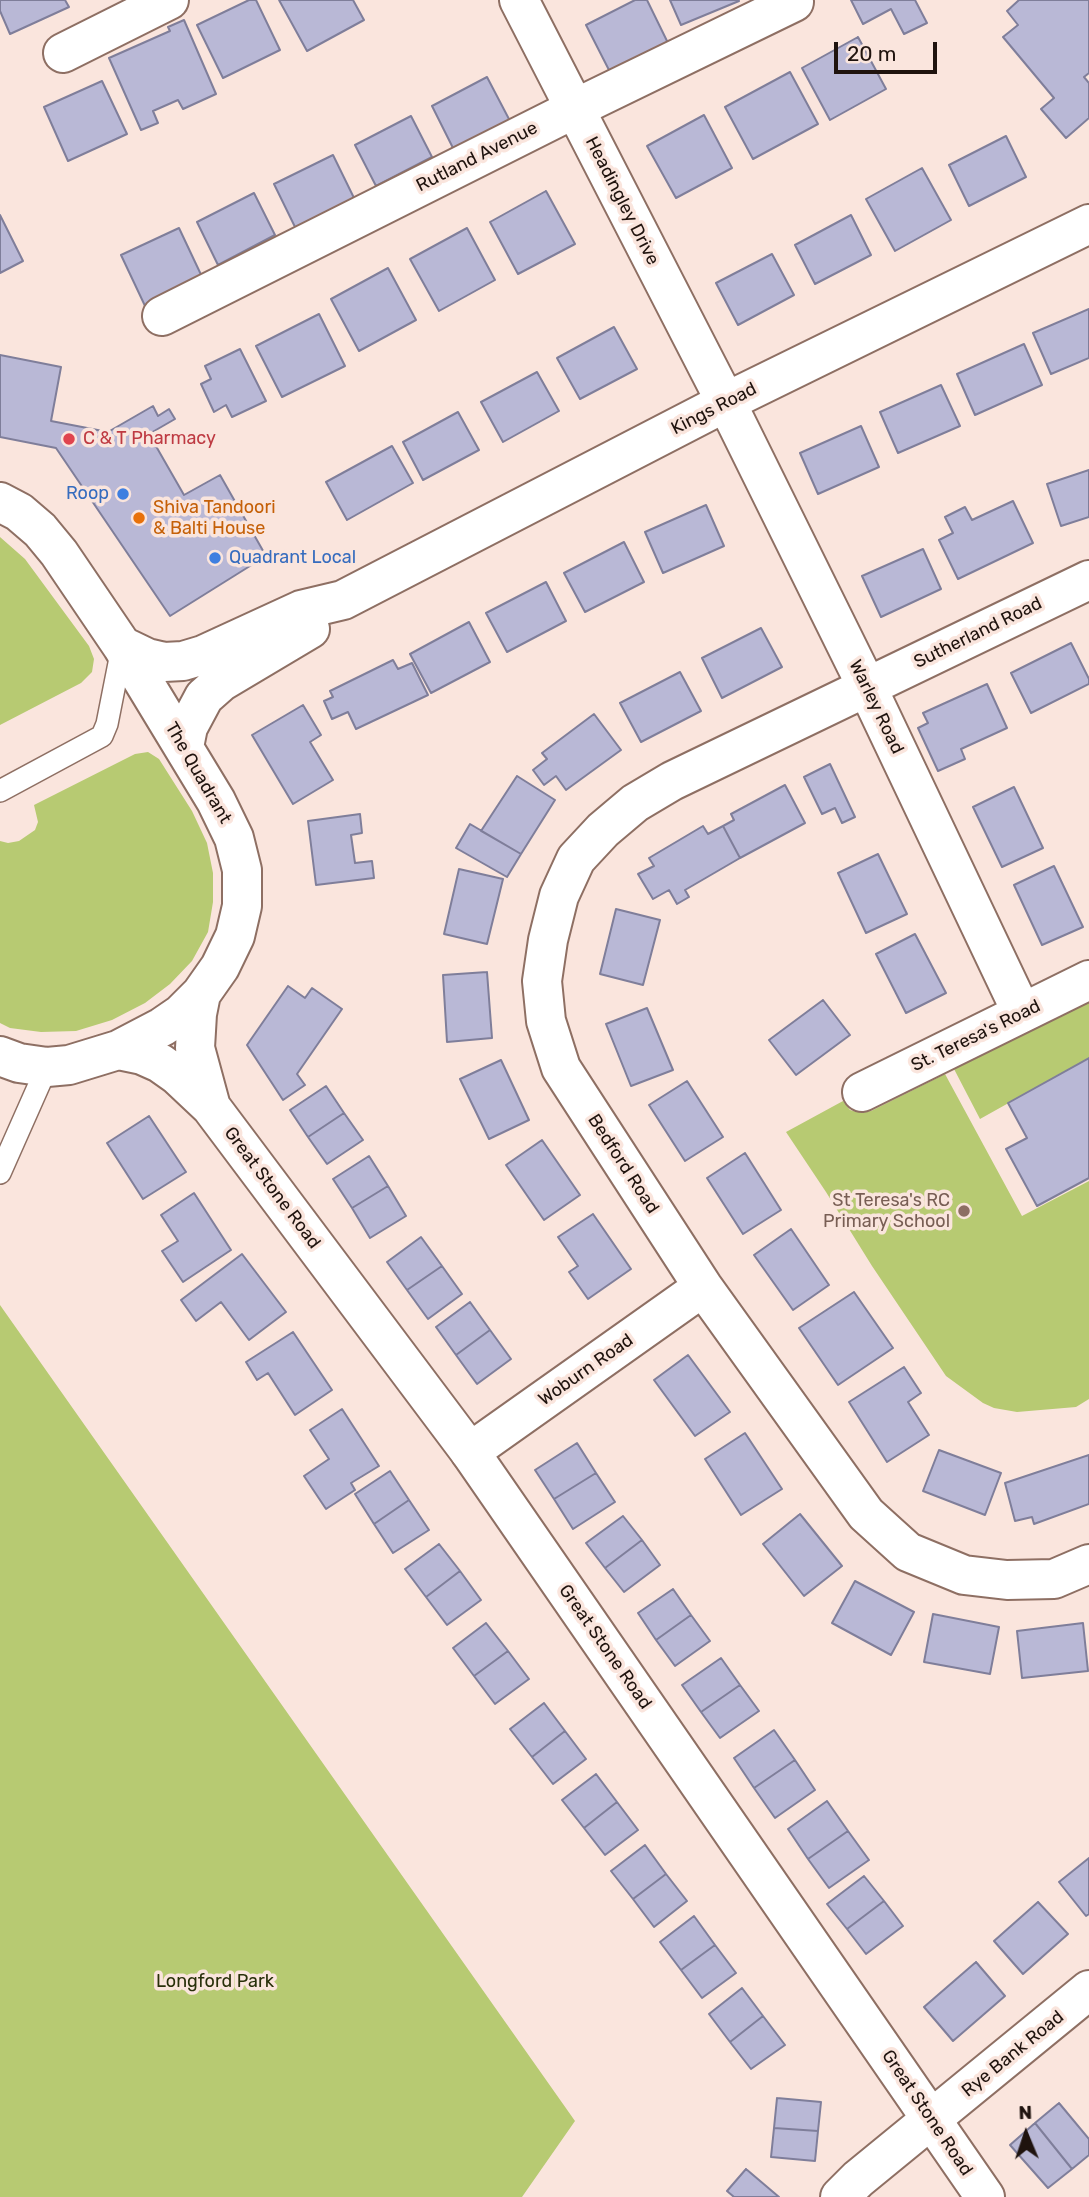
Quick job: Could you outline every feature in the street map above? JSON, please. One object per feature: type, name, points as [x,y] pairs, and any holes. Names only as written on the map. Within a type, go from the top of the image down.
[{"type":"street","points":[[63,53],[169,0]]},
{"type":"street","name":"Headingley Drive","points":[[519,0],[726,402]]},
{"type":"street","name":"Rutland Avenue","points":[[162,316],[794,2]]},
{"type":"street","name":"Kings Road","points":[[122,646],[147,658],[164,662],[183,661],[204,655],[301,610],[343,600],[726,402],[1089,225]]},
{"type":"street","name":"Warley Road","points":[[726,402],[867,687],[1022,1013]]},
{"type":"street","name":"The Quadrant","points":[[0,502],[19,512],[40,530],[59,553],[122,646],[216,801],[234,838],[242,870],[242,906],[235,936],[220,967],[201,994],[181,1014],[118,1050],[69,1065],[47,1067],[0,1056]]},
{"type":"street","name":"Sutherland Road","points":[[867,687],[1089,580]]},
{"type":"street","name":"Kings Road","points":[[184,747],[188,727],[204,697],[221,682],[313,627],[343,600]]},
{"type":"street","name":"Bedford Road","points":[[867,687],[672,781],[635,803],[603,830],[576,859],[559,896],[548,940],[542,981],[546,1021],[561,1068],[703,1287],[866,1514],[908,1552],[964,1575],[1007,1580],[1054,1579],[1089,1564]]},
{"type":"street","name":"St. Teresa's Road","points":[[862,1092],[1089,980]]},
{"type":"street","name":"Great Stone Road","points":[[201,994],[195,1048],[211,1107]]},
{"type":"street","name":"Great Stone Road","points":[[118,1050],[142,1055],[160,1063],[211,1107],[470,1452],[985,2197]]},
{"type":"street","name":"Woburn Road","points":[[470,1452],[703,1287]]},
{"type":"street","name":"Rye Bank Road","points":[[840,2197],[858,2179],[1089,1990]]},
{"type":"lane","points":[[0,791],[102,736],[107,724],[122,646]]},
{"type":"lane","points":[[0,1172],[47,1067]]},
{"type":"green space","points":[[0,537],[25,559],[89,646],[94,659],[92,672],[81,683],[0,725]]},
{"type":"green space","points":[[148,752],[159,759],[192,811],[207,843],[213,873],[213,902],[208,932],[192,961],[170,984],[145,1003],[112,1020],[76,1031],[41,1032],[10,1028],[0,1023],[0,841],[19,841],[35,830],[38,822],[34,805],[135,754]]},
{"type":"green space","points":[[1089,1001],[1089,1058],[980,1119],[954,1069]]},
{"type":"green space","name":"St Teresa's RC Primary School","points":[[945,1074],[1022,1216],[1089,1181],[1089,1399],[1076,1407],[1017,1412],[994,1408],[946,1376],[786,1132],[843,1101],[850,1110],[871,1111]]},
{"type":"green space","name":"Longford Park","points":[[0,1305],[575,2121],[522,2197],[0,2197]]},
{"type":"building","points":[[0,0],[65,0],[69,7],[10,34],[0,11]]},
{"type":"building","points":[[249,0],[256,0],[280,50],[223,78],[197,25]]},
{"type":"building","points":[[279,0],[353,0],[364,20],[307,51]]},
{"type":"building","points":[[635,0],[647,0],[668,43],[610,72],[586,25]]},
{"type":"building","points":[[670,0],[738,0],[739,1],[681,25]]},
{"type":"building","points":[[851,0],[915,0],[927,23],[904,34],[891,9],[863,24]]},
{"type":"building","points":[[1019,0],[1089,0],[1089,73],[1084,77],[1089,83],[1089,118],[1066,138],[1041,109],[1054,98],[1003,37],[1018,25],[1007,11]]},
{"type":"building","points":[[184,20],[216,94],[183,109],[178,100],[153,111],[158,123],[141,130],[109,58],[170,31],[168,27]]},
{"type":"building","points":[[858,37],[886,89],[830,120],[802,68]]},
{"type":"building","points":[[790,72],[818,124],[753,159],[725,107]]},
{"type":"building","points":[[487,77],[510,121],[454,150],[432,106]]},
{"type":"building","points":[[102,81],[127,134],[68,161],[44,107]]},
{"type":"building","points":[[704,115],[732,168],[676,198],[647,146]]},
{"type":"building","points":[[411,116],[432,157],[376,186],[355,145]]},
{"type":"building","points":[[1006,136],[1026,177],[969,206],[949,165]]},
{"type":"building","points":[[333,155],[355,200],[296,229],[274,184]]},
{"type":"building","points":[[922,168],[951,220],[895,251],[866,199]]},
{"type":"building","points":[[546,191],[575,244],[518,274],[490,222]]},
{"type":"building","points":[[254,193],[275,235],[218,265],[197,222]]},
{"type":"building","points":[[0,215],[23,261],[0,273]]},
{"type":"building","points":[[851,215],[871,255],[815,284],[795,245]]},
{"type":"building","points":[[179,228],[204,281],[146,308],[121,255]]},
{"type":"building","points":[[467,228],[495,280],[439,311],[410,259]]},
{"type":"building","points":[[772,254],[794,295],[738,325],[716,283]]},
{"type":"building","points":[[388,268],[416,320],[359,351],[331,299]]},
{"type":"building","points":[[1089,309],[1089,358],[1051,374],[1033,333]]},
{"type":"building","points":[[319,314],[345,366],[282,397],[256,346]]},
{"type":"building","points":[[614,327],[637,369],[580,399],[557,358]]},
{"type":"building","points":[[1024,344],[1042,385],[975,415],[957,374]]},
{"type":"building","points":[[240,349],[266,401],[232,417],[226,405],[214,412],[201,384],[211,379],[205,366]]},
{"type":"building","points":[[0,355],[61,367],[51,421],[108,432],[153,406],[158,416],[169,409],[175,419],[149,434],[184,495],[220,475],[266,556],[170,616],[56,448],[0,437]]},
{"type":"building","points":[[537,372],[559,411],[503,442],[481,402]]},
{"type":"building","points":[[941,385],[960,426],[898,453],[880,412]]},
{"type":"building","points":[[458,412],[479,450],[423,480],[403,442]]},
{"type":"building","points":[[861,426],[879,467],[818,494],[800,453]]},
{"type":"building","points":[[392,446],[413,483],[347,520],[326,482]]},
{"type":"building","points":[[1089,470],[1089,517],[1061,526],[1047,484]]},
{"type":"building","points":[[1013,501],[1033,543],[958,579],[939,540],[953,533],[945,517],[965,507],[972,520]]},
{"type":"building","points":[[706,505],[724,546],[663,573],[645,532]]},
{"type":"building","points":[[624,542],[644,582],[585,612],[564,573]]},
{"type":"building","points":[[923,549],[941,589],[881,617],[862,576]]},
{"type":"building","points":[[546,582],[566,621],[507,652],[486,613]]},
{"type":"building","points":[[469,622],[490,662],[431,693],[410,654]]},
{"type":"building","points":[[761,628],[782,667],[722,698],[702,658]]},
{"type":"building","points":[[1071,643],[1089,684],[1031,713],[1011,673]]},
{"type":"building","points":[[393,660],[398,669],[412,663],[428,695],[356,729],[348,712],[332,719],[324,701],[333,697],[330,691]]},
{"type":"building","points":[[680,672],[701,711],[641,742],[620,703]]},
{"type":"building","points":[[987,684],[1007,728],[961,749],[965,759],[938,771],[918,728],[928,723],[923,713]]},
{"type":"building","points":[[303,705],[321,735],[310,742],[333,780],[293,804],[252,735]]},
{"type":"building","points":[[594,714],[621,750],[566,790],[556,776],[544,785],[533,770],[547,759],[542,753]]},
{"type":"building","points":[[830,764],[855,817],[842,823],[835,808],[822,814],[804,777]]},
{"type":"building","points":[[517,776],[555,800],[521,854],[481,831]]},
{"type":"building","points":[[785,785],[805,823],[740,858],[723,826],[734,820],[731,814]]},
{"type":"building","points":[[1014,787],[1043,848],[1002,867],[973,807]]},
{"type":"building","points":[[360,814],[362,833],[351,835],[355,863],[372,861],[374,878],[316,885],[308,821]]},
{"type":"building","points":[[470,824],[521,854],[507,877],[456,848]]},
{"type":"building","points":[[703,826],[708,834],[723,826],[740,858],[685,890],[689,897],[677,904],[669,890],[653,899],[638,874],[654,866],[649,858]]},
{"type":"building","points":[[878,854],[907,914],[866,933],[838,873]]},
{"type":"building","points":[[1054,866],[1083,927],[1042,945],[1014,885]]},
{"type":"building","points":[[459,869],[503,879],[487,944],[444,934]]},
{"type":"building","points":[[616,909],[660,920],[643,985],[600,974]]},
{"type":"building","points":[[915,934],[946,993],[906,1013],[876,954]]},
{"type":"building","points":[[487,972],[492,1038],[447,1042],[443,975]]},
{"type":"building","points":[[288,986],[305,998],[312,988],[342,1009],[297,1074],[305,1085],[283,1100],[247,1045]]},
{"type":"building","points":[[823,1000],[850,1035],[796,1075],[769,1040]]},
{"type":"building","points":[[647,1008],[673,1070],[631,1086],[606,1024]]},
{"type":"building","points":[[1089,1058],[1089,1178],[1037,1206],[1006,1149],[1027,1138],[1008,1103]]},
{"type":"building","points":[[501,1060],[529,1120],[489,1139],[460,1079]]},
{"type":"building","points":[[687,1081],[723,1137],[685,1161],[649,1105]]},
{"type":"building","points":[[326,1086],[344,1113],[308,1137],[290,1110]]},
{"type":"building","points":[[344,1113],[363,1140],[327,1164],[308,1137]]},
{"type":"building","points":[[149,1116],[186,1172],[143,1199],[107,1143]]},
{"type":"building","points":[[542,1140],[580,1195],[544,1220],[506,1165]]},
{"type":"building","points":[[745,1153],[781,1210],[743,1234],[707,1178]]},
{"type":"building","points":[[369,1156],[388,1186],[352,1208],[333,1179]]},
{"type":"building","points":[[388,1186],[406,1216],[370,1238],[352,1208]]},
{"type":"building","points":[[194,1193],[231,1250],[183,1282],[162,1251],[178,1241],[161,1215]]},
{"type":"building","points":[[593,1214],[631,1269],[588,1299],[569,1272],[578,1266],[558,1237]]},
{"type":"building","points":[[791,1229],[829,1285],[793,1310],[754,1255]]},
{"type":"building","points":[[421,1237],[442,1266],[407,1290],[387,1262]]},
{"type":"building","points":[[242,1254],[286,1312],[249,1340],[221,1302],[196,1321],[181,1300]]},
{"type":"building","points":[[442,1266],[462,1294],[428,1319],[407,1290]]},
{"type":"building","points":[[854,1292],[893,1348],[838,1385],[799,1328]]},
{"type":"building","points":[[470,1302],[490,1330],[456,1355],[436,1327]]},
{"type":"building","points":[[490,1330],[511,1359],[477,1384],[456,1355]]},
{"type":"building","points":[[293,1332],[332,1390],[295,1415],[268,1373],[257,1380],[246,1362]]},
{"type":"building","points":[[688,1355],[730,1412],[695,1436],[654,1380]]},
{"type":"building","points":[[904,1367],[921,1393],[908,1402],[929,1435],[887,1462],[849,1402]]},
{"type":"building","points":[[342,1409],[379,1466],[351,1483],[355,1490],[326,1509],[304,1476],[329,1459],[310,1430]]},
{"type":"building","points":[[745,1433],[782,1489],[741,1515],[705,1459]]},
{"type":"building","points":[[577,1443],[596,1473],[554,1499],[535,1470]]},
{"type":"building","points":[[939,1450],[1001,1473],[985,1515],[923,1491]]},
{"type":"building","points":[[1089,1455],[1089,1504],[1034,1524],[1032,1517],[1015,1521],[1005,1483]]},
{"type":"building","points":[[390,1471],[409,1500],[374,1524],[355,1494]]},
{"type":"building","points":[[596,1473],[615,1502],[573,1529],[554,1499]]},
{"type":"building","points":[[409,1500],[429,1530],[393,1553],[374,1524]]},
{"type":"building","points":[[800,1514],[842,1566],[804,1596],[763,1544]]},
{"type":"building","points":[[623,1516],[642,1540],[605,1568],[586,1543]]},
{"type":"building","points":[[642,1540],[660,1565],[624,1592],[605,1568]]},
{"type":"building","points":[[439,1544],[460,1571],[426,1597],[405,1569]]},
{"type":"building","points":[[460,1571],[481,1600],[447,1625],[426,1597]]},
{"type":"building","points":[[855,1581],[914,1612],[891,1655],[832,1623]]},
{"type":"building","points":[[673,1589],[691,1615],[656,1640],[638,1613]]},
{"type":"building","points":[[933,1614],[999,1627],[990,1674],[924,1662]]},
{"type":"building","points":[[691,1615],[710,1641],[675,1666],[656,1640]]},
{"type":"building","points":[[486,1623],[508,1651],[474,1676],[453,1648]]},
{"type":"building","points":[[1083,1623],[1088,1671],[1022,1678],[1017,1631]]},
{"type":"building","points":[[508,1651],[529,1679],[495,1704],[474,1676]]},
{"type":"building","points":[[721,1658],[740,1685],[701,1712],[682,1685]]},
{"type":"building","points":[[740,1685],[759,1711],[720,1738],[701,1712]]},
{"type":"building","points":[[544,1703],[565,1731],[532,1757],[510,1729]]},
{"type":"building","points":[[774,1730],[795,1760],[754,1788],[734,1758]]},
{"type":"building","points":[[565,1731],[586,1759],[553,1784],[532,1757]]},
{"type":"building","points":[[795,1760],[815,1790],[775,1818],[754,1788]]},
{"type":"building","points":[[596,1774],[617,1802],[584,1828],[562,1800]]},
{"type":"building","points":[[827,1801],[848,1831],[808,1859],[788,1829]]},
{"type":"building","points":[[617,1802],[638,1830],[605,1855],[584,1828]]},
{"type":"building","points":[[848,1831],[869,1860],[829,1888],[808,1859]]},
{"type":"building","points":[[645,1845],[666,1874],[633,1899],[611,1871]]},
{"type":"building","points":[[1089,1858],[1089,1914],[1086,1916],[1059,1882]]},
{"type":"building","points":[[666,1874],[687,1901],[654,1927],[633,1899]]},
{"type":"building","points":[[864,1876],[884,1901],[847,1929],[827,1904]]},
{"type":"building","points":[[884,1901],[903,1926],[866,1954],[847,1929]]},
{"type":"building","points":[[1038,1902],[1068,1934],[1023,1974],[994,1941]]},
{"type":"building","points":[[694,1916],[715,1945],[681,1970],[660,1942]]},
{"type":"building","points":[[715,1945],[736,1973],[702,1998],[681,1970]]},
{"type":"building","points":[[976,1962],[1005,1996],[953,2041],[924,2007]]},
{"type":"building","points":[[742,1988],[763,2016],[730,2042],[709,2014]]},
{"type":"building","points":[[763,2016],[785,2045],[751,2069],[730,2042]]},
{"type":"building","points":[[777,2098],[821,2102],[818,2131],[774,2128]]},
{"type":"building","points":[[1059,2103],[1089,2139],[1089,2155],[1072,2169],[1035,2123]]},
{"type":"building","points":[[1035,2123],[1072,2169],[1048,2188],[1010,2145]]},
{"type":"building","points":[[774,2128],[818,2131],[815,2161],[771,2157]]},
{"type":"building","points":[[746,2169],[779,2197],[734,2197],[727,2191]]},
{"type":"place","name":"C & T Pharmacy","points":[[69,439]]},
{"type":"place","name":"Roop","points":[[123,494]]},
{"type":"place","name":"Shiva Tandoori & Balti House","points":[[139,518]]},
{"type":"place","name":"Quadrant Local","points":[[215,558]]},
{"type":"place","name":"St Teresa's RC Primary School","points":[[964,1211]]}]
